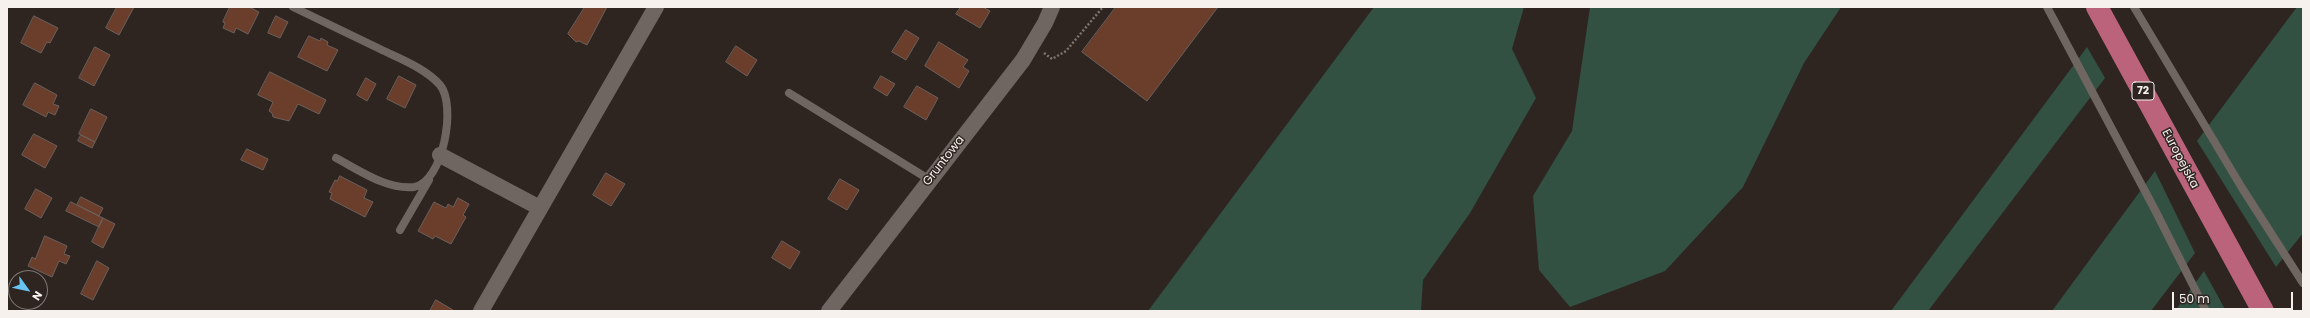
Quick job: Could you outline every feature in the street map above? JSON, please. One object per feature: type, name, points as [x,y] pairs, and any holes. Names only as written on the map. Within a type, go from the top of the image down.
[{"type":"main road","name":"Europejska","points":[[2098,7],[2263,311]]},
{"type":"street","points":[[481,311],[656,7]]},
{"type":"street","name":"Gruntowa","points":[[829,311],[1032,46],[1052,7]]},
{"type":"street","points":[[440,155],[540,208]]},
{"type":"lane","points":[[293,7],[417,67],[441,86],[445,96],[447,114],[445,139],[432,174],[400,230]]},
{"type":"lane","points":[[2047,7],[2155,210],[2206,311]]},
{"type":"lane","points":[[2134,7],[2242,188],[2303,284]]},
{"type":"lane","points":[[789,93],[930,180]]},
{"type":"lane","points":[[336,158],[390,185],[404,188],[417,187],[425,182],[432,174]]},
{"type":"path","points":[[1032,46],[1052,59],[1066,51],[1103,7]]},
{"type":"green space","points":[[1374,7],[1524,7],[1512,49],[1536,98],[1470,213],[1423,280],[1421,311],[1148,311]]},
{"type":"green space","points":[[1590,7],[1841,7],[1804,63],[1743,187],[1665,271],[1570,307],[1539,270],[1533,196],[1572,131]]},
{"type":"green space","points":[[2297,7],[2303,7],[2303,233],[2276,267],[2197,141]]},
{"type":"green space","points":[[2087,47],[2105,78],[1928,311],[1891,311]]},
{"type":"green space","points":[[2155,171],[2195,253],[2151,311],[2052,311]]},
{"type":"green space","points":[[2204,271],[2226,311],[2175,311]]},
{"type":"building","points":[[117,7],[134,7],[119,35],[106,28]]},
{"type":"building","points":[[230,7],[249,7],[259,12],[248,34],[236,28],[234,33],[223,28],[225,23],[223,22]]},
{"type":"building","points":[[585,7],[607,7],[587,45],[579,41],[576,42],[568,34]]},
{"type":"building","points":[[961,7],[983,7],[990,11],[980,28],[956,14]]},
{"type":"building","points":[[1116,7],[1218,7],[1147,101],[1082,52]]},
{"type":"building","points":[[34,16],[58,28],[50,43],[47,42],[41,53],[21,43]]},
{"type":"building","points":[[276,16],[288,22],[280,38],[268,33]]},
{"type":"building","points":[[906,30],[919,38],[906,60],[892,52]]},
{"type":"building","points":[[309,36],[320,41],[321,38],[328,42],[327,45],[338,50],[327,71],[298,57]]},
{"type":"building","points":[[939,42],[968,60],[963,67],[969,71],[959,88],[925,66]]},
{"type":"building","points":[[736,46],[757,60],[747,76],[726,62]]},
{"type":"building","points":[[95,47],[110,55],[94,86],[79,78]]},
{"type":"building","points":[[270,72],[326,100],[319,114],[298,104],[289,121],[273,117],[272,113],[269,111],[273,102],[258,95]]},
{"type":"building","points":[[399,76],[416,85],[405,108],[387,99]]},
{"type":"building","points":[[881,76],[895,84],[887,96],[874,88]]},
{"type":"building","points":[[366,78],[376,84],[367,101],[357,95]]},
{"type":"building","points":[[35,83],[57,95],[53,104],[59,106],[55,115],[48,112],[46,117],[23,105]]},
{"type":"building","points":[[917,86],[938,98],[926,120],[904,107]]},
{"type":"building","points":[[91,109],[107,117],[95,142],[79,134]]},
{"type":"building","points":[[34,134],[57,146],[45,168],[22,155]]},
{"type":"building","points":[[81,135],[95,142],[92,148],[78,141]]},
{"type":"building","points":[[247,149],[268,159],[263,170],[241,160]]},
{"type":"building","points":[[606,173],[625,184],[611,206],[593,195]]},
{"type":"building","points":[[340,176],[367,190],[364,198],[373,202],[365,217],[330,199],[332,193],[329,192],[335,180],[337,181]]},
{"type":"building","points":[[840,179],[859,190],[847,210],[828,199]]},
{"type":"building","points":[[36,189],[52,198],[41,218],[25,209]]},
{"type":"building","points":[[81,197],[103,208],[99,216],[77,205]]},
{"type":"building","points":[[458,198],[469,204],[463,215],[466,217],[451,244],[435,236],[433,239],[418,231],[434,202],[446,208],[448,204],[453,207]]},
{"type":"building","points":[[71,202],[103,218],[99,227],[66,211]]},
{"type":"building","points":[[103,218],[115,224],[103,248],[92,242]]},
{"type":"building","points":[[45,236],[67,246],[64,254],[70,256],[66,264],[59,261],[52,277],[48,275],[48,270],[37,270],[28,266],[32,257],[35,259]]},
{"type":"building","points":[[782,241],[800,252],[790,269],[772,258]]},
{"type":"building","points":[[97,261],[109,268],[93,300],[81,294]]},
{"type":"building","points":[[436,300],[453,310],[430,311]]}]
